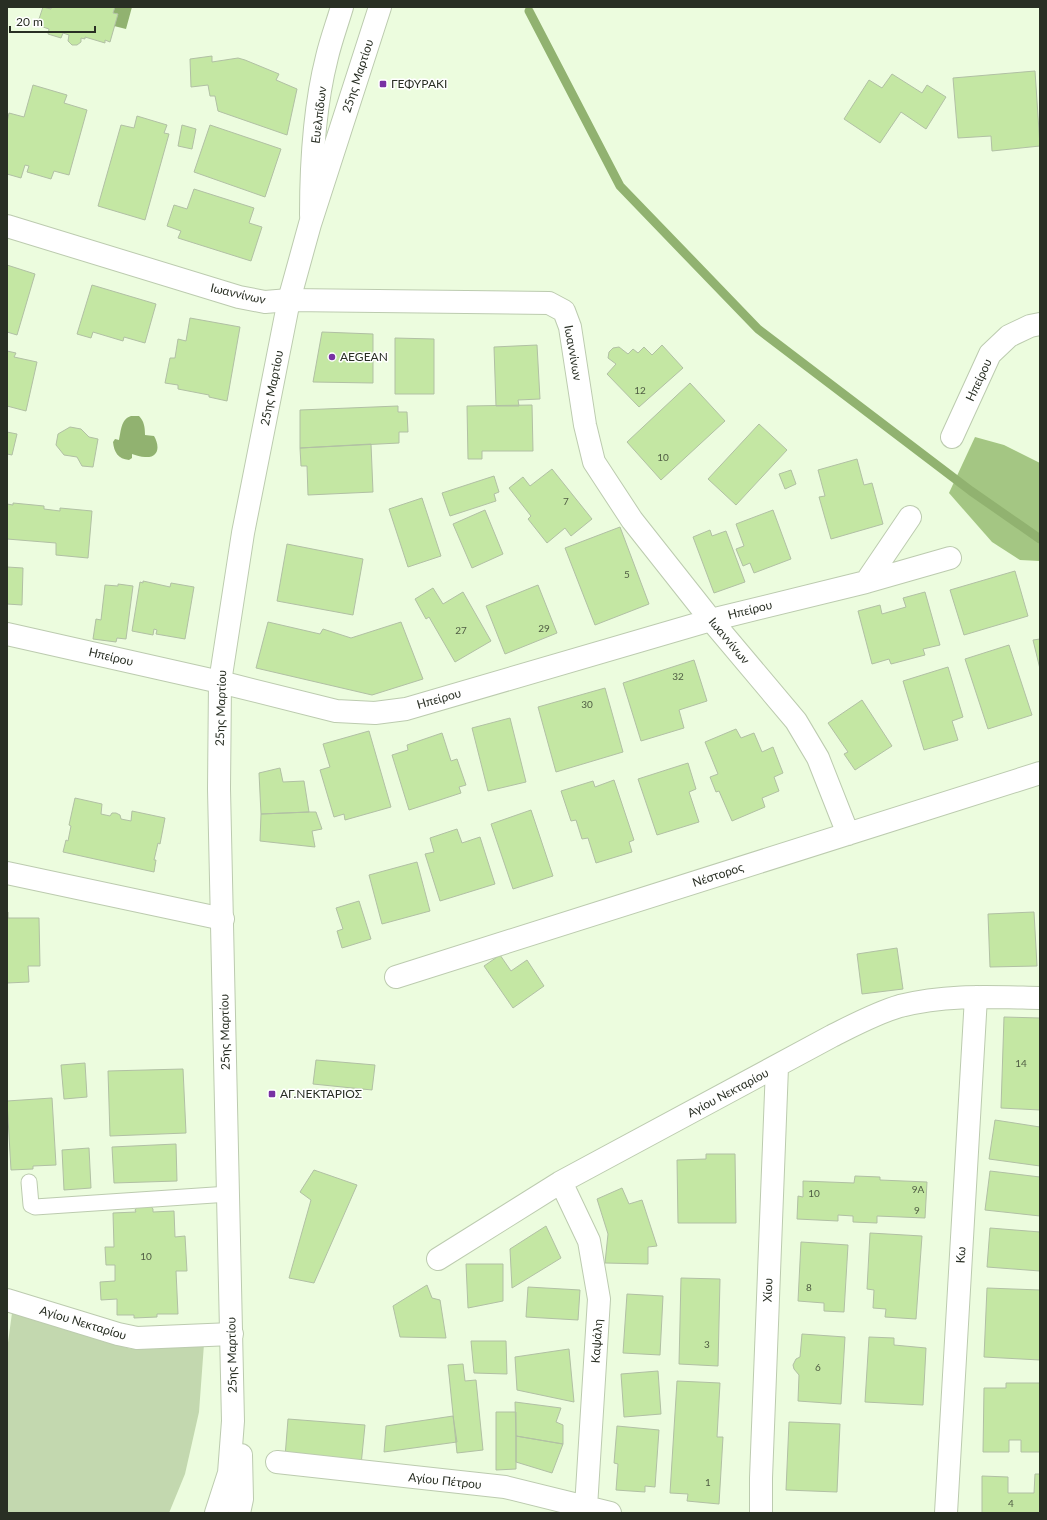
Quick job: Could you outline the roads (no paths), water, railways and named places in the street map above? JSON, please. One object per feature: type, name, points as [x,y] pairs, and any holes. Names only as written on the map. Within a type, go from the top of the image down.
[{"type":"street","name":"Ευελπίδων","points":[[310,224],[311,186],[317,116],[327,58],[342,7]]},
{"type":"street","name":"25ης Μαρτίου","points":[[216,1513],[229,1473],[233,1421],[219,789],[220,682],[243,533],[289,300],[310,224],[379,10]]},
{"type":"street","name":"Ιωαννίνων","points":[[7,226],[239,297],[265,302],[289,300],[549,303],[564,311],[570,327],[585,425],[594,462],[632,520],[711,620],[796,721],[818,758],[848,834]]},
{"type":"street","name":"Ηπείρου","points":[[952,437],[990,354],[1008,336],[1030,326],[1040,324]]},
{"type":"street","points":[[866,582],[910,517]]},
{"type":"street","name":"Ηπείρου","points":[[7,634],[220,682],[336,711],[375,713],[406,709],[711,620],[866,582],[950,558]]},
{"type":"street","name":"Νέστορος","points":[[396,977],[1040,773]]},
{"type":"street","points":[[7,874],[223,919]]},
{"type":"street","name":"Αγίου Νεκταρίου","points":[[438,1259],[562,1182],[868,1018],[899,1007],[936,999],[976,997],[1040,998]]},
{"type":"street","name":"Κω","points":[[946,1513],[976,997]]},
{"type":"street","name":"Χίου","points":[[761,1513],[761,1478],[777,1066]]},
{"type":"street","name":"Καψάλη","points":[[562,1182],[589,1241],[599,1299],[586,1507]]},
{"type":"street","name":"Αγίου Νεκταρίου","points":[[7,1300],[118,1334],[137,1338],[232,1334]]},
{"type":"street","name":"25ης Μαρτίου","points":[[233,1421],[241,1459],[242,1499],[239,1513]]},
{"type":"street","name":"Αγίου Πέτρου","points":[[277,1462],[505,1488],[610,1513]]},
{"type":"lane","points":[[29,1182],[31,1205],[35,1207],[229,1194]]},
{"type":"waterway","points":[[529,11],[620,186],[758,329],[971,491],[1040,539]]},
{"type":"place","name":"ΓΕΦΥΡΑΚΙ","points":[[383,84]]},
{"type":"place","name":"AEGEAN","points":[[332,357]]},
{"type":"place","name":"ΑΓ.ΝΕΚΤΑΡΙΟΣ","points":[[272,1094]]}]
